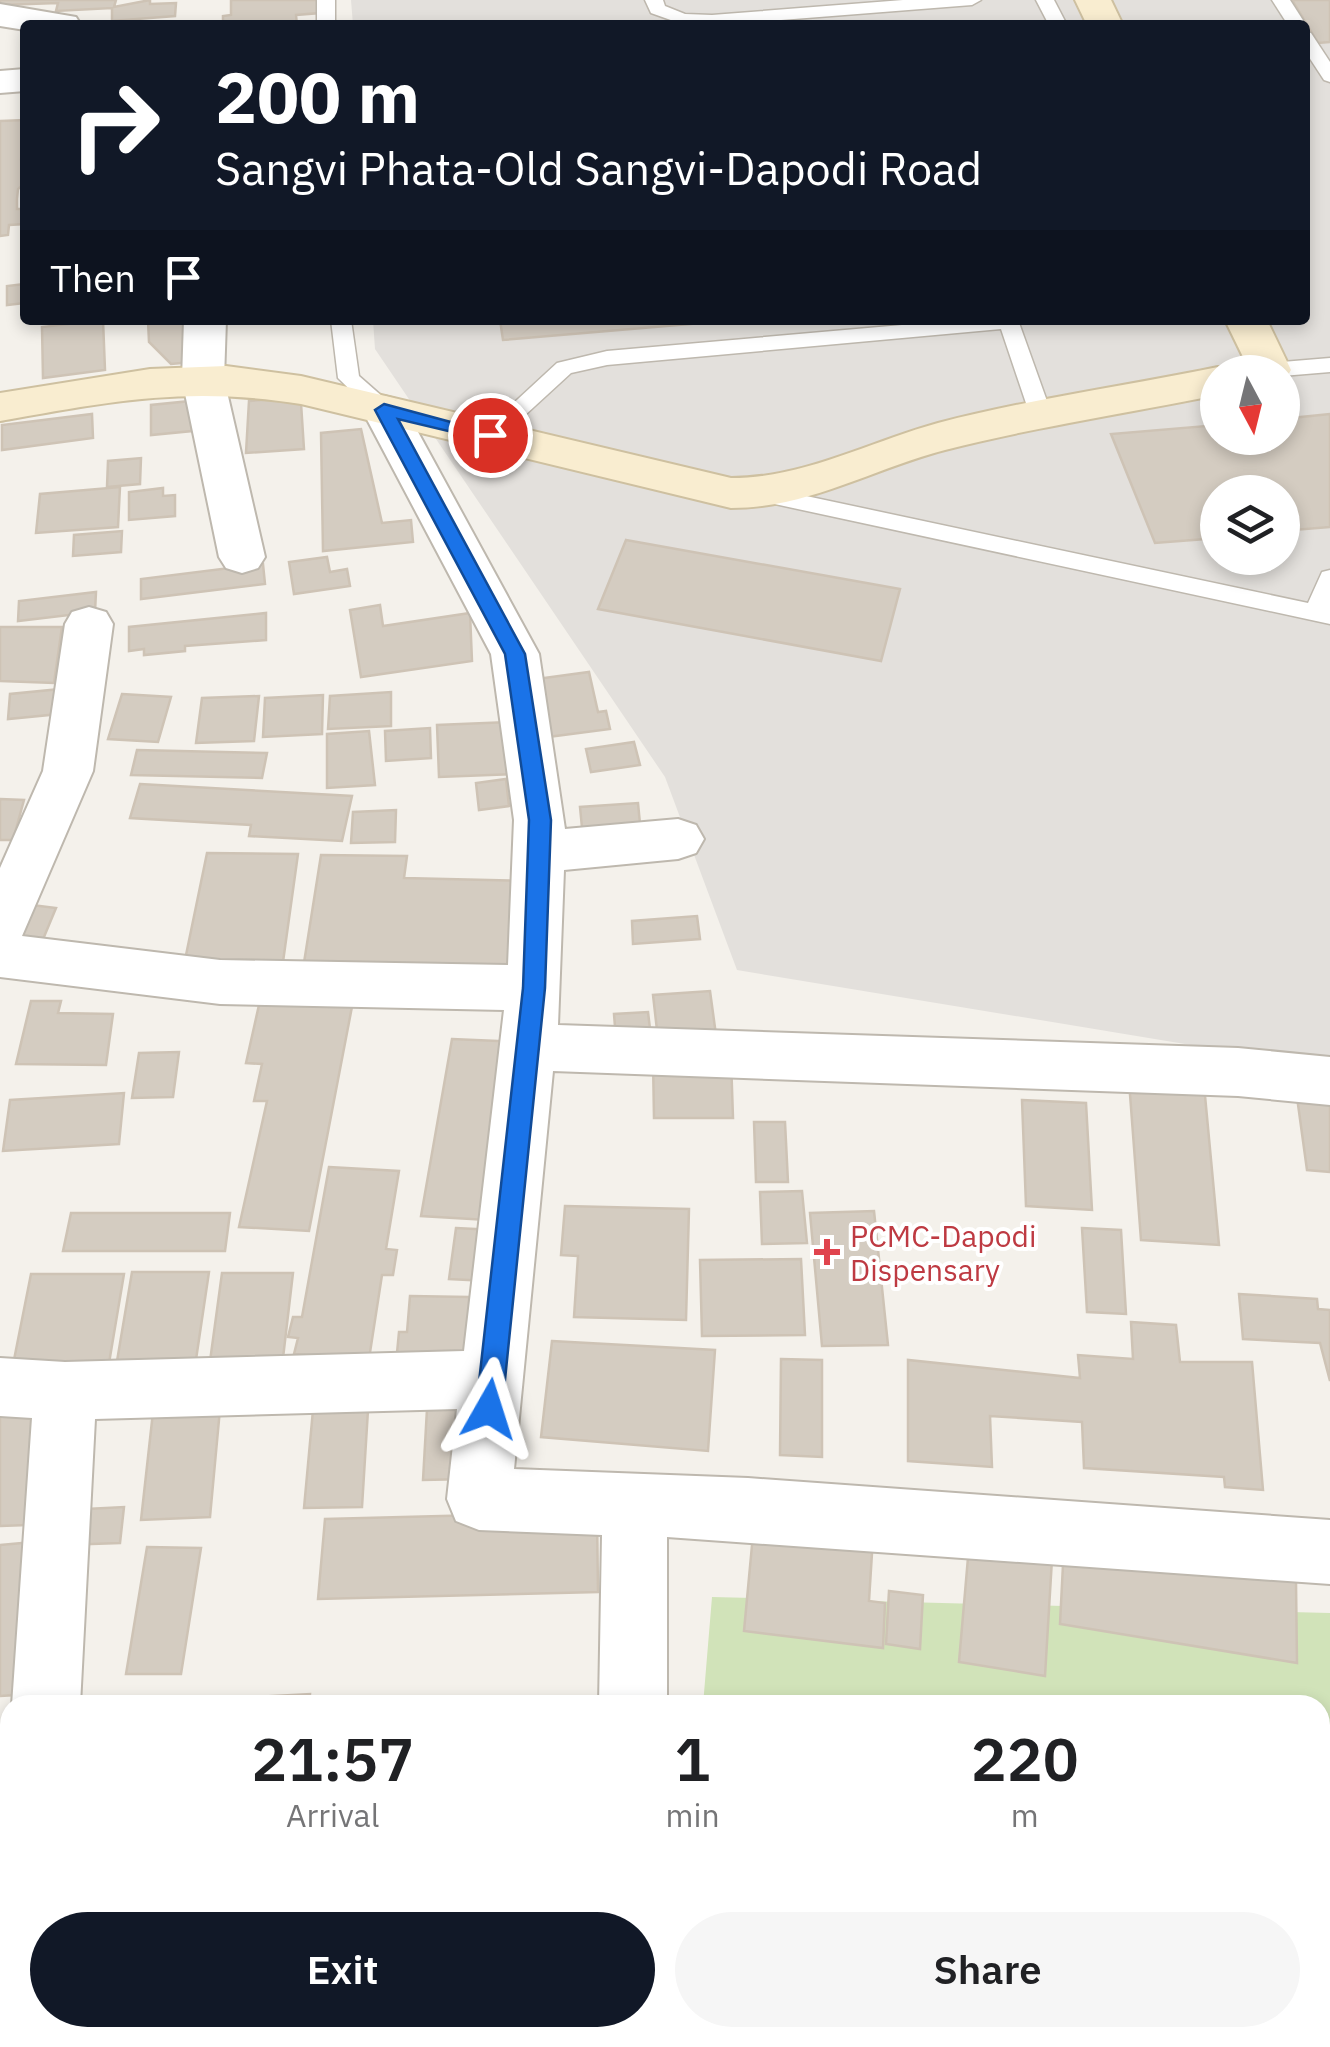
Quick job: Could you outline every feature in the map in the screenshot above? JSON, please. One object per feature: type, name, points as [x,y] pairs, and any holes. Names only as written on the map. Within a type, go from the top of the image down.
[{"type":"main road","points":[[1248,325],[1258,355]]},
{"type":"main road","points":[[0,408],[204,379],[301,390],[732,493],[764,495],[800,490],[908,446],[1200,385]]},
{"type":"street","points":[[0,15],[31,20]]},
{"type":"street","points":[[205,325],[204,379],[242,558]]},
{"type":"street","points":[[384,410],[515,654],[540,820],[534,988],[479,1498],[634,1504],[1330,1552]]},
{"type":"street","points":[[0,928],[68,771],[89,624]]},
{"type":"street","points":[[540,852],[678,839]]},
{"type":"street","points":[[0,955],[220,982],[534,988]]},
{"type":"street","points":[[528,1047],[1238,1072],[1330,1082]]},
{"type":"street","points":[[0,1387],[65,1391],[492,1379]]},
{"type":"street","points":[[47,1695],[65,1391]]},
{"type":"street","points":[[632,1695],[634,1504]]},
{"type":"lane","points":[[654,0],[656,9],[682,20],[712,20],[972,0]]},
{"type":"lane","points":[[1310,45],[1330,76]]},
{"type":"lane","points":[[342,325],[349,378],[384,410]]},
{"type":"lane","points":[[490,435],[564,368],[608,358],[966,325]]},
{"type":"lane","points":[[1010,325],[1042,418]]},
{"type":"lane","points":[[1300,368],[1330,365]]},
{"type":"lane","points":[[764,495],[1323,614],[1330,578]]},
{"type":"shaded area","points":[[351,0],[1330,0],[1330,1058],[1203,1047],[737,970],[665,777],[375,349],[373,325],[1310,325],[1310,20],[353,20]]},
{"type":"green space","points":[[712,1597],[1330,1613],[1330,1695],[704,1695]]},
{"type":"building","points":[[0,0],[116,0],[114,7],[150,0],[150,4],[176,3],[175,16],[125,20],[112,20],[112,8],[56,11],[58,3],[0,5]]},
{"type":"building","points":[[231,0],[319,0],[320,13],[296,15],[296,20],[223,20],[223,16],[231,15]]},
{"type":"building","points":[[1292,0],[1330,0],[1330,42],[1318,43],[1310,30],[1310,20],[1304,20]]},
{"type":"building","points":[[20,120],[20,224],[9,225],[8,235],[0,236],[0,121]]},
{"type":"building","points":[[20,285],[20,304],[7,305],[7,286]]},
{"type":"building","points":[[103,325],[105,370],[43,378],[42,327]]},
{"type":"building","points":[[148,325],[189,325],[192,362],[171,364],[149,342]]},
{"type":"building","points":[[501,325],[678,325],[503,340]]},
{"type":"building","points":[[191,401],[192,431],[151,435],[151,405]]},
{"type":"building","points":[[249,401],[301,403],[304,449],[246,453]]},
{"type":"building","points":[[92,414],[93,438],[2,450],[2,425]]},
{"type":"building","points":[[1330,414],[1330,527],[1300,530],[1300,475],[1200,475],[1200,539],[1155,543],[1111,434],[1200,427],[1200,455],[1300,455],[1300,417]]},
{"type":"building","points":[[361,429],[382,523],[411,520],[413,542],[323,551],[321,433]]},
{"type":"building","points":[[141,458],[140,484],[107,487],[108,461]]},
{"type":"building","points":[[120,487],[118,527],[36,533],[40,494]]},
{"type":"building","points":[[163,488],[163,496],[175,495],[175,516],[129,520],[129,492]]},
{"type":"building","points":[[122,531],[121,552],[73,556],[74,535]]},
{"type":"building","points":[[626,540],[900,589],[881,661],[598,609]]},
{"type":"building","points":[[327,557],[330,572],[347,569],[350,586],[294,594],[289,562]]},
{"type":"building","points":[[263,564],[265,584],[141,599],[141,579]]},
{"type":"building","points":[[96,592],[95,612],[18,621],[19,601]]},
{"type":"building","points":[[380,605],[383,626],[470,613],[472,661],[361,677],[350,610]]},
{"type":"building","points":[[266,613],[266,640],[185,646],[185,651],[144,655],[144,649],[129,651],[129,627]]},
{"type":"building","points":[[0,627],[62,627],[54,683],[0,681]]},
{"type":"building","points":[[589,672],[598,712],[606,711],[610,729],[540,738],[529,680]]},
{"type":"building","points":[[61,689],[59,714],[8,719],[10,694]]},
{"type":"building","points":[[391,692],[391,726],[328,729],[330,696]]},
{"type":"building","points":[[122,694],[171,697],[158,742],[108,739]]},
{"type":"building","points":[[323,695],[322,734],[263,737],[265,698]]},
{"type":"building","points":[[259,696],[254,741],[196,743],[202,698]]},
{"type":"building","points":[[513,722],[517,774],[439,777],[437,725]]},
{"type":"building","points":[[430,728],[431,758],[386,761],[385,731]]},
{"type":"building","points":[[369,731],[375,785],[327,788],[327,734]]},
{"type":"building","points":[[634,742],[640,765],[591,772],[586,749]]},
{"type":"building","points":[[137,750],[267,753],[262,778],[131,775]]},
{"type":"building","points":[[506,779],[509,806],[479,810],[476,783]]},
{"type":"building","points":[[140,784],[352,796],[342,841],[249,836],[251,825],[130,818]]},
{"type":"building","points":[[0,799],[24,800],[13,840],[0,840]]},
{"type":"building","points":[[638,803],[641,834],[583,838],[580,807]]},
{"type":"building","points":[[396,810],[395,842],[351,843],[353,812]]},
{"type":"building","points":[[207,853],[298,854],[283,962],[185,960]]},
{"type":"building","points":[[321,855],[407,856],[404,878],[528,881],[520,973],[303,969]]},
{"type":"building","points":[[16,903],[56,908],[39,949],[0,944]]},
{"type":"building","points":[[697,916],[700,939],[633,944],[632,921]]},
{"type":"building","points":[[263,987],[355,991],[309,1231],[239,1227],[267,1101],[254,1101],[262,1064],[246,1063]]},
{"type":"building","points":[[710,991],[716,1035],[658,1039],[653,995]]},
{"type":"building","points":[[31,1001],[61,1001],[58,1013],[113,1014],[106,1065],[16,1064]]},
{"type":"building","points":[[648,1012],[651,1037],[616,1040],[614,1014]]},
{"type":"building","points":[[452,1039],[522,1042],[487,1220],[421,1216]]},
{"type":"building","points":[[179,1052],[173,1097],[132,1098],[139,1053]]},
{"type":"building","points":[[731,1059],[733,1118],[654,1118],[653,1060]]},
{"type":"building","points":[[1129,1081],[1204,1085],[1219,1245],[1141,1240]]},
{"type":"building","points":[[124,1093],[119,1144],[3,1151],[10,1100]]},
{"type":"building","points":[[1297,1097],[1330,1099],[1330,1172],[1307,1170]]},
{"type":"building","points":[[1022,1100],[1086,1103],[1092,1210],[1026,1206]]},
{"type":"building","points":[[754,1122],[785,1122],[788,1182],[756,1182]]},
{"type":"building","points":[[329,1167],[399,1171],[386,1249],[397,1250],[393,1275],[382,1275],[369,1359],[294,1354],[298,1338],[288,1337],[293,1317],[302,1317]]},
{"type":"building","points":[[802,1191],[807,1243],[762,1244],[760,1192]]},
{"type":"building","points":[[565,1206],[689,1209],[686,1320],[574,1317],[578,1256],[561,1255]]},
{"type":"building","points":[[874,1211],[888,1345],[822,1346],[810,1213]]},
{"type":"building","points":[[71,1213],[230,1213],[225,1251],[63,1251]]},
{"type":"building","points":[[456,1228],[494,1230],[487,1281],[449,1279]]},
{"type":"building","points":[[1082,1228],[1121,1230],[1126,1314],[1087,1312]]},
{"type":"building","points":[[801,1259],[805,1335],[702,1336],[700,1260]]},
{"type":"building","points":[[132,1272],[209,1272],[194,1373],[115,1373]]},
{"type":"building","points":[[222,1273],[293,1273],[281,1375],[208,1376]]},
{"type":"building","points":[[31,1274],[124,1274],[107,1375],[11,1375]]},
{"type":"building","points":[[1239,1294],[1317,1299],[1318,1309],[1330,1310],[1330,1381],[1320,1343],[1243,1339]]},
{"type":"building","points":[[410,1296],[469,1297],[470,1353],[397,1353],[399,1332],[407,1332]]},
{"type":"building","points":[[1131,1322],[1176,1325],[1180,1362],[1252,1362],[1263,1490],[1225,1487],[1224,1477],[1084,1468],[1082,1422],[990,1416],[992,1467],[908,1461],[908,1360],[1080,1378],[1078,1355],[1133,1359]]},
{"type":"building","points":[[552,1341],[715,1350],[708,1451],[541,1437]]},
{"type":"building","points":[[781,1359],[822,1360],[822,1457],[780,1455]]},
{"type":"building","points":[[46,1404],[27,1525],[0,1526],[0,1406]]},
{"type":"building","points":[[470,1408],[469,1479],[423,1480],[427,1409]]},
{"type":"building","points":[[220,1409],[210,1517],[141,1520],[153,1412]]},
{"type":"building","points":[[313,1410],[368,1410],[362,1507],[304,1508]]},
{"type":"building","points":[[124,1507],[120,1543],[63,1545],[67,1510]]},
{"type":"building","points":[[597,1512],[598,1592],[318,1599],[325,1519]]},
{"type":"building","points":[[754,1524],[873,1537],[869,1601],[885,1603],[883,1648],[744,1631]]},
{"type":"building","points":[[34,1542],[16,1695],[0,1695],[0,1545]]},
{"type":"building","points":[[1064,1545],[1296,1582],[1297,1663],[1060,1624]]},
{"type":"building","points":[[969,1546],[1052,1559],[1045,1676],[959,1662]]},
{"type":"building","points":[[147,1547],[201,1548],[181,1674],[126,1674]]},
{"type":"building","points":[[889,1591],[923,1595],[920,1649],[886,1644]]},
{"type":"place","name":"PCMC-Dapodi Dispensary","points":[[827,1252]]},
{"type":"route","points":[[489,1409],[534,988],[540,820],[515,654],[384,410],[490,435]]}]
